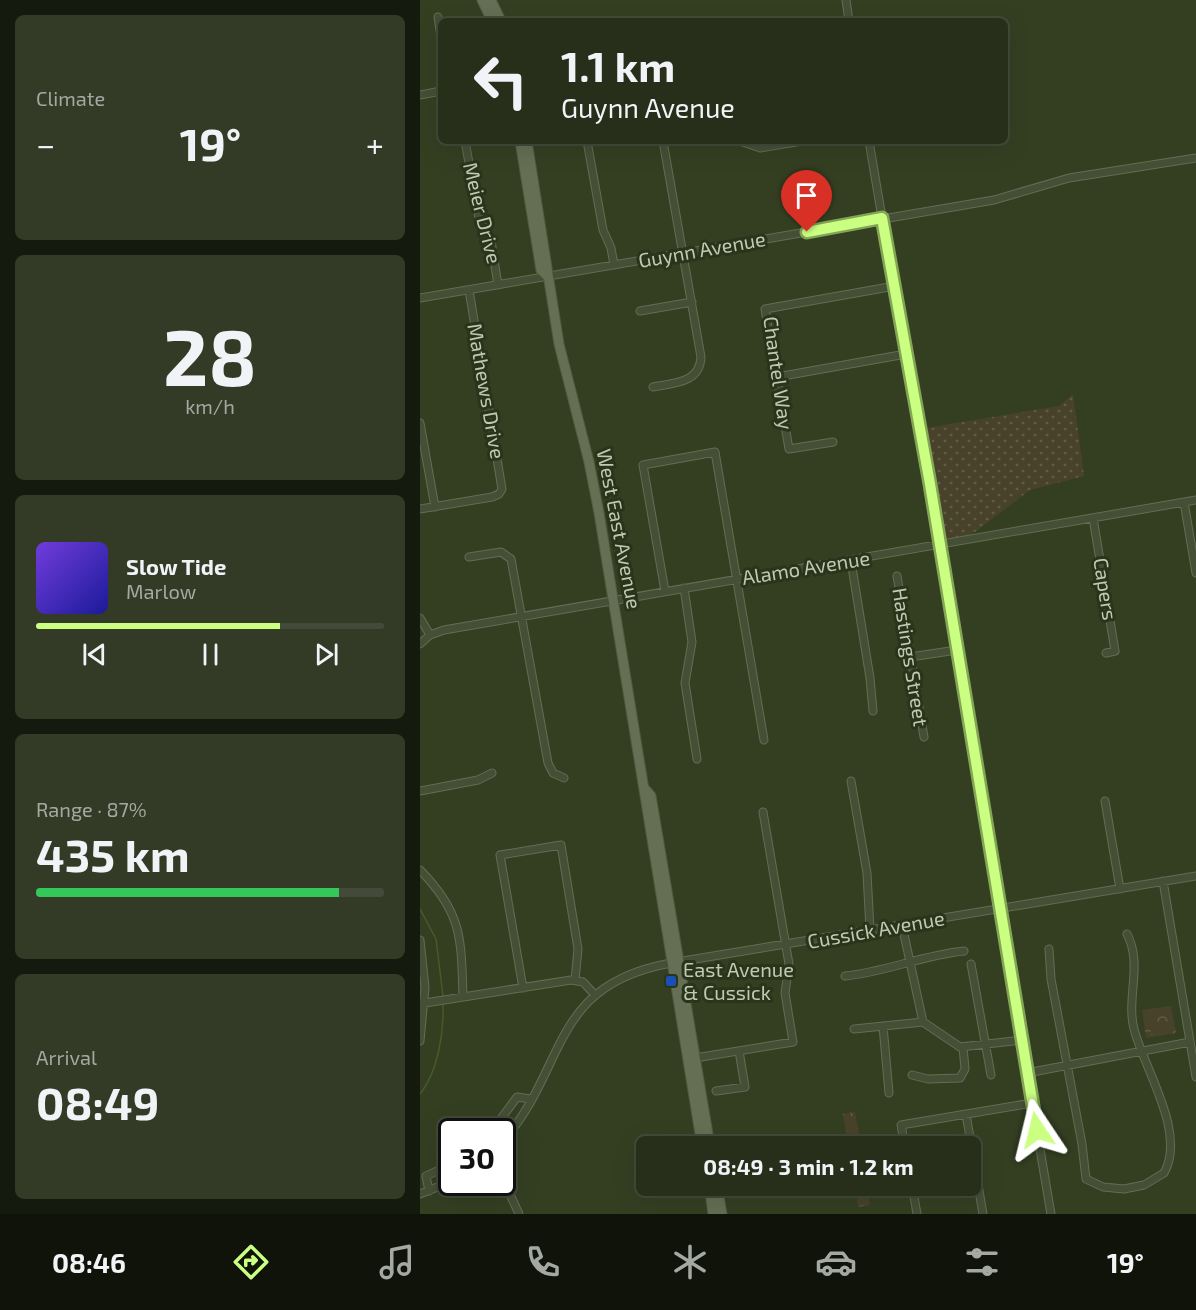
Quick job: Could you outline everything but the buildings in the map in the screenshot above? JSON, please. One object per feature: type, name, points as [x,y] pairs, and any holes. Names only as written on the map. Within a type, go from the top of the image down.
[{"type":"main road","points":[[482,0],[491,18]]},
{"type":"main road","points":[[491,0],[500,18]]},
{"type":"main road","name":"West East Avenue","points":[[520,144],[541,270],[547,276]]},
{"type":"main road","name":"West East Avenue","points":[[527,144],[560,352],[591,470],[646,790],[643,798],[708,1136]]},
{"type":"main road","name":"West East Avenue","points":[[675,962],[701,1136]]},
{"type":"main road","points":[[711,1196],[713,1214]]},
{"type":"main road","points":[[719,1196],[722,1214]]},
{"type":"street","points":[[846,0],[849,18]]},
{"type":"street","points":[[420,94],[438,91]]},
{"type":"street","name":"Meier Drive","points":[[466,144],[479,218],[490,242],[498,285]]},
{"type":"street","points":[[588,144],[603,230],[611,248],[614,265]]},
{"type":"street","points":[[653,387],[685,381],[696,373],[701,357],[664,144]]},
{"type":"street","points":[[749,144],[760,148],[784,144]]},
{"type":"street","points":[[870,144],[1052,1214]]},
{"type":"street","name":"Guynn Avenue","points":[[420,298],[994,200],[1069,177],[1196,158]]},
{"type":"street","name":"Chantel Way","points":[[833,442],[789,449],[765,309],[894,286]]},
{"type":"street","name":"Mathews Drive","points":[[435,507],[492,497],[501,492],[502,481],[469,290]]},
{"type":"street","points":[[640,311],[692,302]]},
{"type":"street","points":[[777,377],[906,354]]},
{"type":"street","points":[[696,373],[705,378]]},
{"type":"street","points":[[420,423],[435,507],[420,509]]},
{"type":"street","points":[[665,591],[643,465],[715,452],[764,740]]},
{"type":"street","name":"Alamo Avenue","points":[[420,644],[430,635],[444,630],[1196,500]]},
{"type":"street","points":[[1184,502],[1196,573]]},
{"type":"street","name":"Capers","points":[[1093,518],[1115,651],[1106,653]]},
{"type":"street","points":[[470,557],[498,552],[508,555],[512,562],[548,763],[553,773],[564,778]]},
{"type":"street","points":[[851,561],[870,678],[873,711]]},
{"type":"street","name":"Hastings Street","points":[[897,576],[924,737]]},
{"type":"street","points":[[684,588],[692,642],[685,684],[697,759]]},
{"type":"street","points":[[420,618],[430,635]]},
{"type":"street","points":[[910,657],[957,650]]},
{"type":"street","points":[[420,791],[478,780],[492,773]]},
{"type":"street","points":[[851,781],[867,878],[870,930]]},
{"type":"street","points":[[1105,801],[1120,889]]},
{"type":"street","points":[[695,1058],[793,1042],[786,999],[789,968],[763,812]]},
{"type":"street","points":[[522,988],[500,855],[561,844],[578,949],[575,980]]},
{"type":"street","points":[[420,870],[440,894],[459,927],[463,997]]},
{"type":"street","name":"Cussick Avenue","points":[[516,1121],[531,1099],[561,1037],[595,995],[625,976],[675,962],[1196,876]]},
{"type":"street","points":[[1163,881],[1196,1077]]},
{"type":"street","points":[[902,925],[912,962],[923,1022]]},
{"type":"street","points":[[1049,949],[1051,978],[1086,1179],[1107,1188],[1138,1187],[1164,1173],[1170,1149],[1161,1098],[1141,1052],[1133,1024],[1134,966],[1127,934]]},
{"type":"street","points":[[420,940],[429,1003],[420,1041]]},
{"type":"street","points":[[845,976],[939,954],[964,951]]},
{"type":"street","points":[[971,964],[991,1075]]},
{"type":"street","points":[[429,1003],[575,980],[583,982],[595,995]]},
{"type":"street","points":[[854,1029],[923,1022],[950,1042],[963,1047],[1022,1040]]},
{"type":"street","points":[[883,1026],[889,1093]]},
{"type":"street","points":[[1027,1073],[1068,1068],[1190,1042]]},
{"type":"street","points":[[912,1075],[928,1079],[960,1078],[965,1069],[963,1047]]},
{"type":"street","points":[[716,1091],[745,1087],[739,1051]]},
{"type":"street","points":[[502,1118],[517,1097],[531,1099]]},
{"type":"street","points":[[903,1136],[901,1125],[1032,1103]]},
{"type":"street","points":[[966,1114],[983,1214]]},
{"type":"street","points":[[429,1191],[426,1176],[438,1170]]},
{"type":"street","points":[[420,1194],[438,1187]]},
{"type":"street","points":[[510,1196],[519,1214]]},
{"type":"street","points":[[914,1196],[917,1214]]},
{"type":"green space","points":[[1073,394],[1084,476],[1030,490],[971,535],[944,539],[926,428],[1059,406]]},
{"type":"green space","points":[[1171,1006],[1176,1033],[1146,1038],[1142,1010]]},
{"type":"green space","points":[[1169,1022],[1170,1031],[1151,1034],[1150,1026]]},
{"type":"green space","points":[[855,1112],[859,1136],[846,1136],[843,1114]]},
{"type":"green space","points":[[856,1196],[869,1196],[870,1205],[858,1207]]},
{"type":"waterway","points":[[420,909],[436,939],[443,996]]},
{"type":"waterway","points":[[420,1094],[431,1075],[439,1051],[443,1004]]},
{"type":"place","name":"East Avenue & Cussick","points":[[671,981]]},
{"type":"route","points":[[807,232],[882,218],[930,484],[1037,1130]]}]
